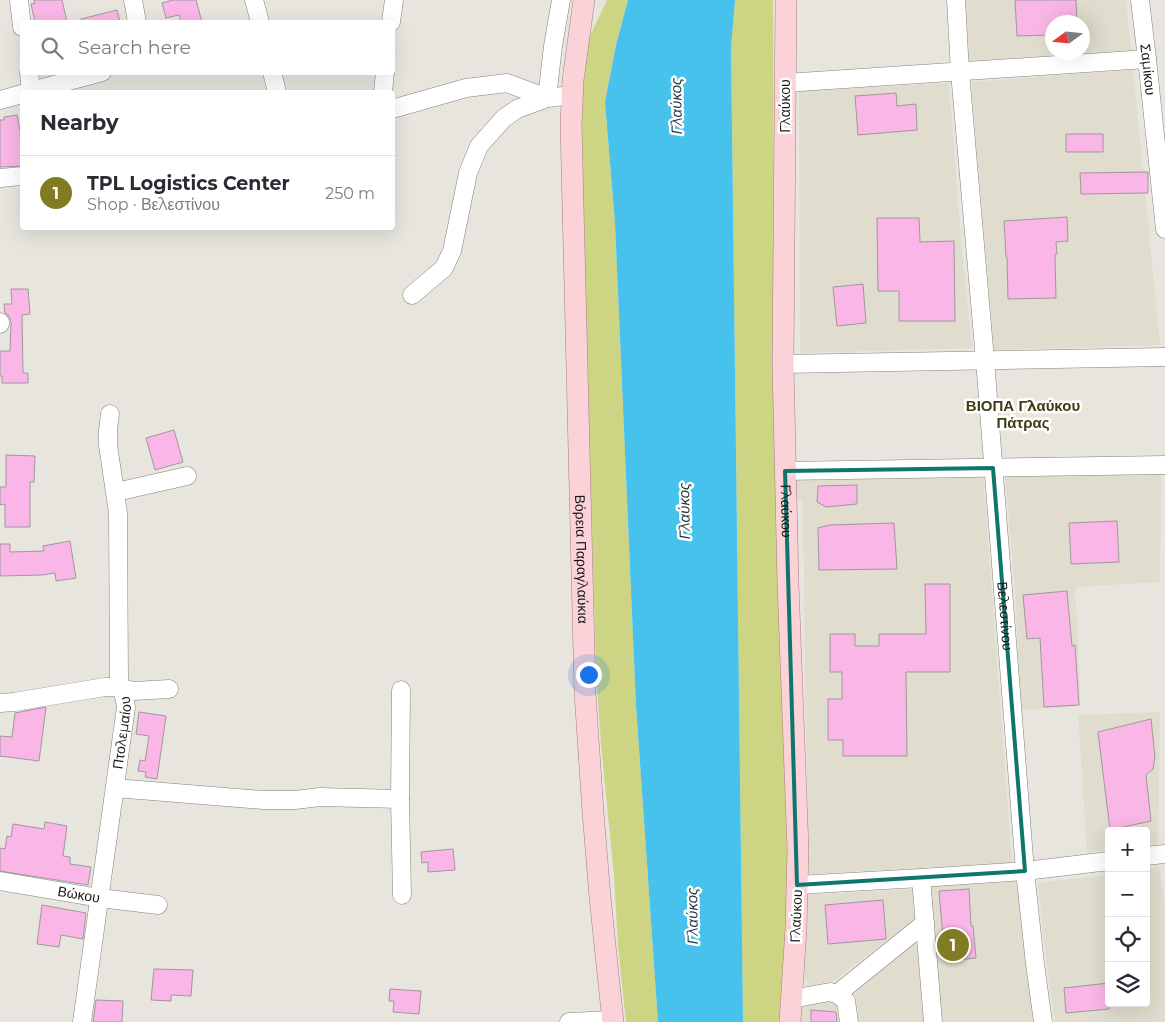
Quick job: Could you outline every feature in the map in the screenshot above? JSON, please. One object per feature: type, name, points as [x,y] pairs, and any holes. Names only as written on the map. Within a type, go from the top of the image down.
[{"type":"main road","name":"Βόρεια Παραγλαύκια","points":[[584,0],[572,95],[571,125],[586,693],[591,793],[613,1021]]},
{"type":"main road","name":"Γλαύκου","points":[[786,0],[783,364],[788,593],[797,830],[793,1014]]},
{"type":"street","points":[[19,0],[21,20]]},
{"type":"street","points":[[133,0],[136,20]]},
{"type":"street","points":[[254,0],[259,20]]},
{"type":"street","points":[[391,20],[394,0]]},
{"type":"street","points":[[546,98],[561,0]]},
{"type":"street","name":"Βελεστίνου","points":[[956,0],[960,72],[985,360],[1025,871],[1043,1022]]},
{"type":"street","name":"Σαμίκου","points":[[1140,0],[1165,229]]},
{"type":"street","points":[[785,84],[1147,59]]},
{"type":"street","points":[[27,90],[29,75]]},
{"type":"street","points":[[38,90],[91,75]]},
{"type":"street","points":[[273,75],[276,90]]},
{"type":"street","points":[[383,90],[386,75]]},
{"type":"street","points":[[395,108],[466,88],[507,83],[546,98]]},
{"type":"street","points":[[0,100],[20,95]]},
{"type":"street","points":[[412,295],[444,268],[452,250],[468,173],[479,146],[504,118],[518,110],[546,98],[572,95]]},
{"type":"street","points":[[0,178],[20,176]]},
{"type":"street","points":[[783,364],[1165,357]]},
{"type":"street","name":"Πτολεμαίου","points":[[82,1022],[126,707],[119,681],[118,513],[108,445],[110,414]]},
{"type":"street","points":[[785,471],[1165,465]]},
{"type":"street","points":[[116,492],[187,476]]},
{"type":"street","points":[[0,703],[101,687],[134,691],[169,689]]},
{"type":"street","points":[[401,690],[400,799],[402,895]]},
{"type":"street","points":[[115,788],[263,800],[332,797],[400,799]]},
{"type":"street","points":[[1150,856],[1165,854]]},
{"type":"street","points":[[797,885],[1025,871],[1105,861]]},
{"type":"street","points":[[921,878],[933,1022]]},
{"type":"street","name":"Βώκου","points":[[0,881],[100,898],[158,904]]},
{"type":"street","points":[[837,994],[925,923]]},
{"type":"street","points":[[793,1014],[830,992],[837,994],[846,1001],[849,1022]]},
{"type":"street","points":[[569,1022],[613,1021]]},
{"type":"highlighted area","points":[[993,468],[1025,871],[797,885],[785,471]]},
{"type":"shaded area","points":[[966,0],[1126,0],[1131,52],[1090,54],[1090,15],[1045,15],[1045,57],[969,61]]},
{"type":"shaded area","points":[[1133,70],[1160,345],[994,350],[971,82]]},
{"type":"shaded area","points":[[949,83],[961,239],[972,348],[800,353],[799,91]]},
{"type":"shaded area","points":[[1161,472],[1160,582],[1075,587],[1080,706],[1021,710],[1015,590],[1005,475]]},
{"type":"shaded area","points":[[983,475],[1012,863],[809,874],[802,502],[795,496],[794,482],[800,477]]},
{"type":"shaded area","points":[[1160,712],[1158,843],[1150,844],[1150,827],[1105,827],[1105,851],[1087,853],[1078,715]]},
{"type":"shaded area","points":[[1159,868],[1165,903],[1165,1022],[1055,1022],[1038,883],[1105,875],[1105,1007],[1150,1007],[1150,869]]},
{"type":"shaded area","points":[[1025,871],[1044,1022],[934,1022],[921,878]]},
{"type":"shaded area","points":[[914,889],[917,918],[835,980],[812,986],[804,980],[808,895]]},
{"type":"shaded area","points":[[920,943],[926,1022],[857,1022],[854,987],[905,946]]},
{"type":"shaded area","points":[[834,1001],[842,1007],[843,1022],[796,1022],[797,1008]]},
{"type":"green space","points":[[607,0],[628,0],[616,45],[605,102],[615,223],[636,705],[658,1022],[626,1022],[596,671],[579,115],[589,38]]},
{"type":"green space","points":[[735,0],[773,0],[775,455],[788,881],[782,1022],[743,1022],[731,48]]},
{"type":"water","name":"Γλαύκος","points":[[628,0],[735,0],[731,48],[743,1022],[658,1022],[636,705],[615,223],[605,102],[616,45]]},
{"type":"building","points":[[34,0],[62,0],[67,20],[35,20],[31,4],[35,3]]},
{"type":"building","points":[[173,0],[196,0],[201,20],[180,20],[179,15],[166,18],[162,3]]},
{"type":"building","points":[[1015,0],[1076,0],[1077,15],[1045,15],[1045,35],[1017,36]]},
{"type":"building","points":[[117,10],[120,20],[81,20]]},
{"type":"building","points":[[896,93],[897,106],[916,104],[917,130],[858,135],[855,96]]},
{"type":"building","points":[[17,115],[20,130],[20,166],[0,167],[0,120],[4,120],[4,117]]},
{"type":"building","points":[[1066,134],[1103,134],[1103,152],[1066,152]]},
{"type":"building","points":[[1148,172],[1148,193],[1081,194],[1080,173]]},
{"type":"building","points":[[1067,217],[1068,241],[1056,242],[1056,298],[1008,299],[1004,221]]},
{"type":"building","points":[[877,218],[919,218],[920,242],[954,241],[955,321],[899,321],[899,291],[878,291]]},
{"type":"building","points":[[863,284],[866,323],[837,326],[833,287]]},
{"type":"building","points":[[11,289],[28,289],[30,314],[22,315],[23,373],[28,373],[28,383],[2,383],[2,376],[0,376],[0,351],[10,351],[11,322],[9,316],[5,313],[4,304],[12,304]]},
{"type":"building","points":[[174,430],[183,462],[155,470],[146,438]]},
{"type":"building","points":[[6,455],[35,456],[34,482],[30,482],[30,527],[5,527],[5,504],[0,505],[0,487],[6,487]]},
{"type":"building","points":[[857,485],[857,504],[826,507],[817,502],[818,486]]},
{"type":"building","points":[[1117,521],[1119,562],[1071,564],[1069,523]]},
{"type":"building","points":[[894,523],[897,569],[819,570],[818,528],[829,525]]},
{"type":"building","points":[[70,541],[76,578],[56,581],[55,573],[0,576],[0,544],[10,544],[10,552],[44,551],[43,546]]},
{"type":"building","points":[[925,584],[950,584],[950,672],[906,672],[907,756],[843,756],[843,740],[828,740],[828,699],[842,699],[842,672],[830,672],[830,634],[855,634],[855,646],[879,646],[879,634],[926,634]]},
{"type":"building","points":[[1067,591],[1072,646],[1075,645],[1079,705],[1044,707],[1040,638],[1027,639],[1023,595]]},
{"type":"building","points":[[46,707],[39,761],[0,756],[0,736],[12,737],[15,713]]},
{"type":"building","points":[[139,712],[166,716],[157,779],[145,777],[146,772],[138,771],[140,760],[145,761],[149,736],[136,734]]},
{"type":"building","points":[[1151,719],[1155,757],[1153,769],[1146,775],[1151,821],[1124,827],[1110,827],[1098,732]]},
{"type":"building","points":[[45,822],[67,826],[63,856],[70,857],[70,864],[91,867],[88,885],[0,871],[0,848],[5,849],[7,836],[11,837],[13,824],[44,829]]},
{"type":"building","points":[[453,849],[455,870],[428,872],[428,862],[422,863],[421,852]]},
{"type":"building","points":[[969,889],[971,926],[973,926],[976,958],[945,961],[939,891]]},
{"type":"building","points":[[883,900],[886,939],[828,944],[825,905]]},
{"type":"building","points":[[42,905],[86,913],[83,939],[61,935],[59,947],[37,944]]},
{"type":"building","points":[[154,969],[193,970],[191,996],[171,995],[171,1001],[151,1000]]},
{"type":"building","points":[[1105,983],[1105,1007],[1109,1007],[1109,1009],[1066,1013],[1064,988]]},
{"type":"building","points":[[390,989],[421,991],[419,1014],[393,1012],[394,1001],[389,1001]]},
{"type":"building","points":[[96,1000],[123,1001],[122,1022],[93,1022]]},
{"type":"building","points":[[811,1010],[836,1012],[837,1022],[811,1022]]},
{"type":"place","name":"TPL Logistics Center","points":[[953,945]]},
{"type":"district","name":"ΒΙΟΠΑ Γλαύκου Πάτρας","points":[[1023,414]]}]
